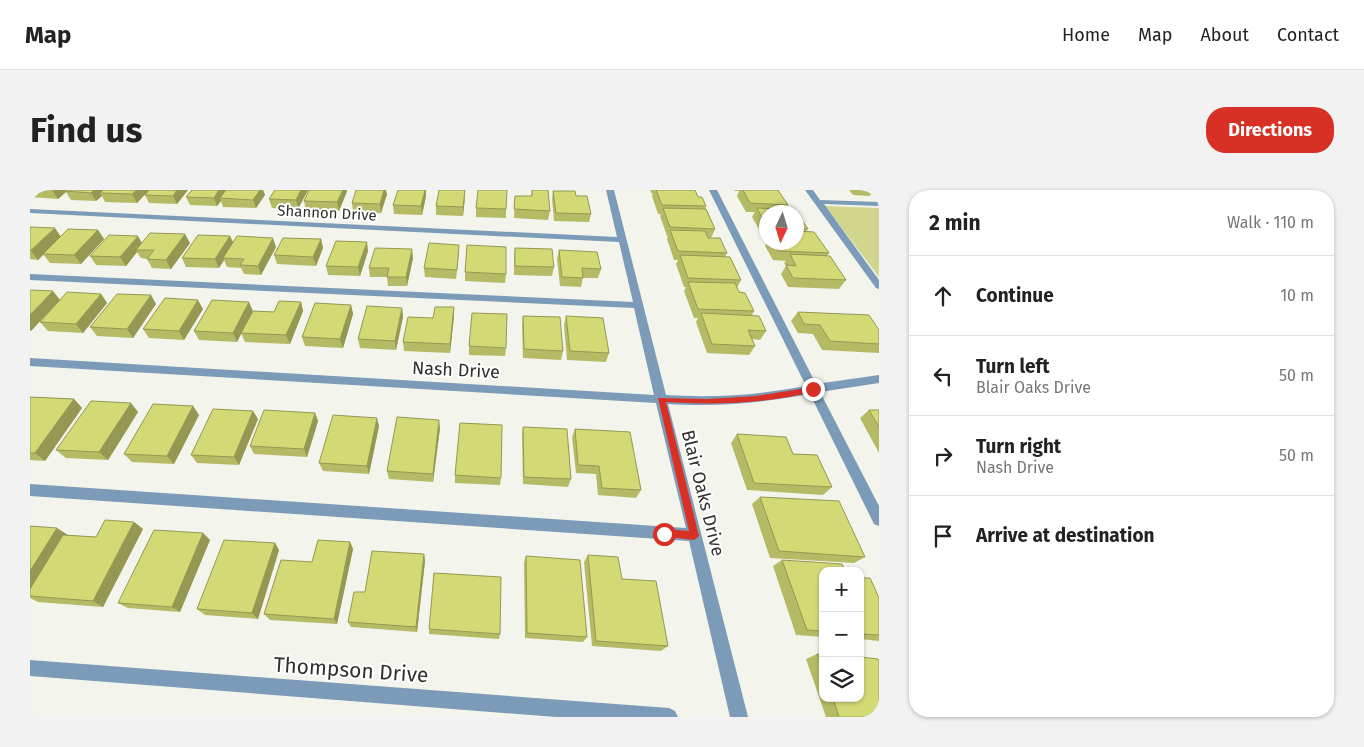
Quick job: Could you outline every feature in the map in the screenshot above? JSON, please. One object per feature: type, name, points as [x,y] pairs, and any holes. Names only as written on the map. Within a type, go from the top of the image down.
[{"type":"street","name":"Blair Oaks Drive","points":[[610,190],[738,717]]},
{"type":"street","points":[[713,190],[879,520]]},
{"type":"street","points":[[809,190],[879,286]]},
{"type":"street","points":[[818,202],[879,204]]},
{"type":"street","name":"Shannon Drive","points":[[30,211],[622,240]]},
{"type":"street","points":[[30,277],[638,305]]},
{"type":"street","name":"Nash Drive","points":[[30,362],[707,402],[756,399],[857,380],[879,379]]},
{"type":"street","points":[[30,490],[694,536]]},
{"type":"street","name":"Thompson Drive","points":[[30,668],[670,717]]},
{"type":"green space","points":[[825,206],[879,208],[879,277]]},
{"type":"building","points":[[66,190],[94,190],[91,193]]},
{"type":"building","points":[[103,190],[137,190],[132,194],[100,193]]},
{"type":"building","points":[[149,190],[177,190],[173,196],[145,195]]},
{"type":"building","points":[[192,190],[219,190],[214,198],[186,197]]},
{"type":"building","points":[[226,190],[260,190],[253,200],[220,198]]},
{"type":"building","points":[[275,190],[301,190],[296,200],[269,199]]},
{"type":"building","points":[[309,190],[343,190],[337,202],[304,201]]},
{"type":"building","points":[[356,190],[384,190],[380,204],[352,203]]},
{"type":"building","points":[[398,190],[425,190],[421,206],[393,205]]},
{"type":"building","points":[[439,190],[465,190],[463,207],[436,206]]},
{"type":"building","points":[[478,190],[507,190],[506,209],[476,208]]},
{"type":"building","points":[[532,190],[548,190],[550,211],[514,209],[515,196],[532,196]]},
{"type":"building","points":[[656,190],[695,190],[698,197],[702,197],[706,206],[662,205]]},
{"type":"building","points":[[743,190],[778,190],[788,205],[750,203]]},
{"type":"building","points":[[553,191],[575,191],[576,196],[587,196],[591,214],[556,213]]},
{"type":"building","points":[[663,208],[706,209],[715,229],[670,227]]},
{"type":"building","points":[[30,227],[55,228],[30,251]]},
{"type":"building","points":[[68,229],[98,230],[74,255],[43,254]]},
{"type":"building","points":[[670,230],[705,231],[708,238],[720,238],[727,253],[678,251]]},
{"type":"building","points":[[804,231],[814,232],[829,253],[779,251],[804,250]]},
{"type":"building","points":[[150,233],[185,234],[166,260],[147,259],[154,250],[136,250]]},
{"type":"building","points":[[109,235],[138,236],[120,257],[90,256]]},
{"type":"building","points":[[198,235],[230,236],[215,259],[182,258]]},
{"type":"building","points":[[237,236],[273,238],[258,266],[240,265],[244,259],[223,258]]},
{"type":"building","points":[[283,238],[321,239],[313,257],[274,255]]},
{"type":"building","points":[[336,241],[367,242],[358,267],[326,266]]},
{"type":"building","points":[[429,243],[459,245],[457,270],[424,268]]},
{"type":"building","points":[[467,245],[506,247],[506,274],[465,272]]},
{"type":"building","points":[[375,248],[412,249],[406,277],[387,277],[389,268],[369,268]]},
{"type":"building","points":[[515,248],[552,249],[554,267],[515,266]]},
{"type":"building","points":[[559,250],[597,252],[601,269],[582,268],[583,278],[562,277]]},
{"type":"building","points":[[790,254],[830,256],[846,280],[793,278],[786,265],[796,266]]},
{"type":"building","points":[[680,255],[730,257],[741,280],[688,278]]},
{"type":"building","points":[[688,282],[735,283],[739,292],[745,293],[754,311],[698,309]]},
{"type":"building","points":[[30,291],[53,291],[30,315]]},
{"type":"building","points":[[67,292],[101,294],[76,324],[40,322]]},
{"type":"building","points":[[117,294],[151,295],[127,329],[90,327]]},
{"type":"building","points":[[165,298],[198,300],[179,331],[143,329]]},
{"type":"building","points":[[212,300],[249,302],[233,333],[194,331]]},
{"type":"building","points":[[279,301],[301,302],[286,335],[241,333],[253,311],[274,312]]},
{"type":"building","points":[[315,303],[351,305],[340,339],[302,337]]},
{"type":"building","points":[[367,306],[402,308],[395,341],[358,339]]},
{"type":"building","points":[[435,307],[454,307],[450,344],[403,342],[408,317],[433,318]]},
{"type":"building","points":[[798,312],[869,315],[879,330],[879,344],[830,341],[820,325],[804,324]]},
{"type":"building","points":[[472,313],[507,314],[506,348],[469,346]]},
{"type":"building","points":[[701,313],[759,316],[766,331],[748,330],[755,346],[712,344]]},
{"type":"building","points":[[523,316],[560,317],[563,351],[524,349]]},
{"type":"building","points":[[566,316],[603,318],[609,353],[570,351]]},
{"type":"building","points":[[30,397],[74,399],[35,453],[30,453]]},
{"type":"building","points":[[91,401],[131,403],[99,452],[56,450]]},
{"type":"building","points":[[153,404],[193,406],[167,456],[124,454]]},
{"type":"building","points":[[213,409],[253,411],[234,457],[191,455]]},
{"type":"building","points":[[264,410],[315,413],[304,449],[250,446]]},
{"type":"building","points":[[869,410],[879,410],[879,427]]},
{"type":"building","points":[[333,415],[377,418],[367,466],[319,463]]},
{"type":"building","points":[[397,417],[439,420],[433,474],[387,471]]},
{"type":"building","points":[[460,423],[502,425],[501,478],[455,475]]},
{"type":"building","points":[[523,427],[567,429],[571,479],[524,477]]},
{"type":"building","points":[[575,429],[630,432],[641,490],[602,488],[599,466],[578,465]]},
{"type":"building","points":[[737,434],[786,437],[793,454],[817,455],[832,487],[754,483]]},
{"type":"building","points":[[760,497],[839,501],[865,557],[779,551]]},
{"type":"building","points":[[105,520],[134,522],[93,601],[30,596],[30,589],[63,535],[96,537]]},
{"type":"building","points":[[30,526],[57,528],[30,571]]},
{"type":"building","points":[[154,530],[203,533],[172,607],[118,603]]},
{"type":"building","points":[[224,540],[275,543],[252,613],[197,609]]},
{"type":"building","points":[[318,540],[350,542],[334,619],[264,614],[281,560],[312,562]]},
{"type":"building","points":[[372,551],[424,554],[416,627],[348,622],[354,592],[365,592]]},
{"type":"building","points":[[588,555],[618,557],[622,579],[656,581],[668,646],[596,641]]},
{"type":"building","points":[[526,556],[580,560],[587,637],[527,633]]},
{"type":"building","points":[[782,560],[842,564],[843,567],[819,567],[819,631],[807,630]]},
{"type":"building","points":[[434,573],[501,577],[500,634],[429,629]]},
{"type":"building","points":[[864,578],[870,578],[879,598],[879,635],[864,634]]},
{"type":"building","points":[[864,657],[878,659],[879,717],[839,717],[834,702],[864,702]]},
{"type":"route","points":[[664,534],[694,536],[661,400],[707,402],[756,399],[813,389]]}]
